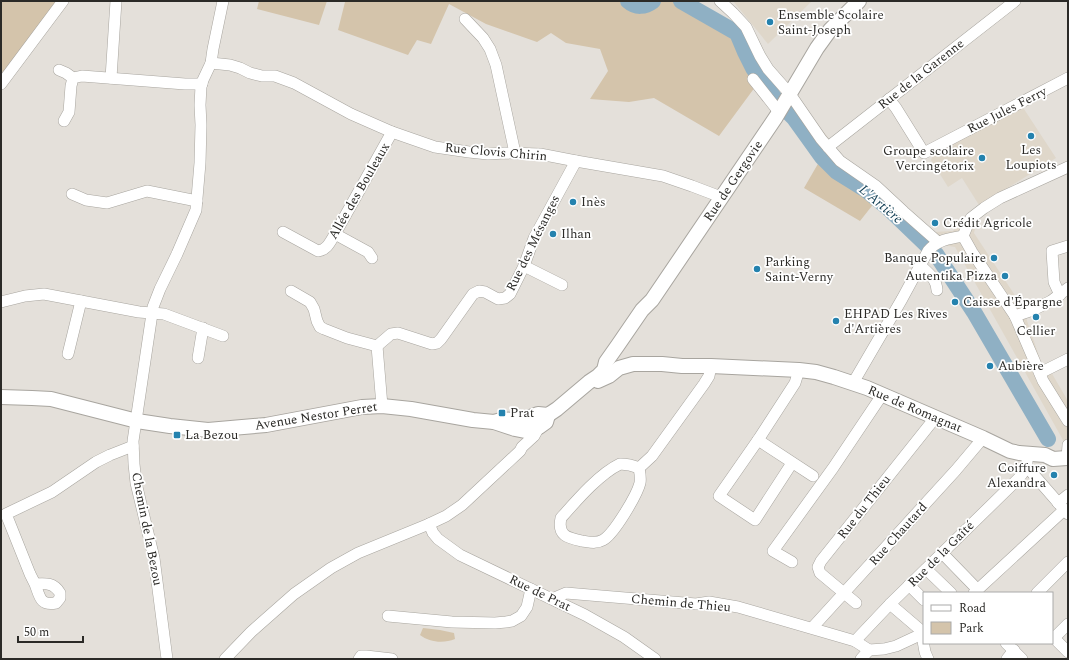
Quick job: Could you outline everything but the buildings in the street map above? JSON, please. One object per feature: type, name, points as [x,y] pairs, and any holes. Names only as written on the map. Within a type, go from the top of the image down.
[{"type":"main road","name":"Rue de Gergovie","points":[[552,412],[589,382],[593,370],[600,363],[612,361],[642,310],[656,294],[784,104],[796,82],[830,30],[859,1]]},
{"type":"main road","name":"Rue de Romagnat","points":[[612,361],[633,364],[799,370],[831,376],[853,383],[983,438],[1019,454],[1028,460],[1054,452],[1068,454]]},
{"type":"main road","name":"Avenue Nestor Perret","points":[[1,397],[51,400],[137,421],[208,430],[266,425],[362,407],[382,406],[494,422],[515,429],[525,424],[538,414],[552,412]]},
{"type":"main road","points":[[539,426],[546,422],[552,412]]},
{"type":"main road","name":"Avenue Nestor Perret","points":[[525,424],[539,426]]},
{"type":"street","points":[[1,84],[63,1]]},
{"type":"street","points":[[111,78],[116,1]]},
{"type":"street","name":"Chemin de la Bezou","points":[[167,659],[156,567],[137,488],[133,446],[152,312],[160,290],[193,217],[197,201],[200,163],[200,98],[204,76],[211,63],[212,49],[223,1]]},
{"type":"street","points":[[720,1],[746,27],[784,104]]},
{"type":"street","name":"Rue de la Garenne","points":[[828,147],[1015,1]]},
{"type":"street","points":[[465,19],[483,38],[496,65],[516,153]]},
{"type":"street","name":"Rue Clovis Chirin","points":[[211,63],[230,64],[250,73],[262,76],[275,76],[294,83],[351,114],[392,132],[438,147],[488,154],[540,154],[663,176],[721,197]]},
{"type":"street","points":[[59,70],[73,78],[82,76],[202,84]]},
{"type":"street","points":[[64,121],[69,112],[73,78]]},
{"type":"street","name":"Rue Jules Ferry","points":[[888,99],[896,108],[924,153],[1068,78]]},
{"type":"street","points":[[753,79],[784,104],[828,147],[840,161],[876,186],[935,243]]},
{"type":"street","name":"Allée des Bouleaux","points":[[283,232],[318,250],[323,250],[335,234],[392,132]]},
{"type":"street","name":"Rue des Mésanges","points":[[376,346],[391,334],[398,332],[432,344],[437,343],[441,340],[473,294],[479,291],[498,298],[505,298],[510,294],[524,266],[534,238],[576,161]]},
{"type":"street","points":[[963,236],[971,218],[989,205],[1000,198],[1068,167]]},
{"type":"street","points":[[72,194],[86,200],[107,203],[147,191],[197,201]]},
{"type":"street","points":[[335,234],[368,252],[372,258]]},
{"type":"street","points":[[853,383],[921,266],[928,251],[935,243],[963,236]]},
{"type":"street","points":[[963,236],[1015,316],[1040,373],[1051,395],[1068,422]]},
{"type":"street","points":[[1015,316],[1033,310],[1052,301],[1064,291],[1054,282],[1052,251],[1068,246]]},
{"type":"street","points":[[524,266],[562,285]]},
{"type":"street","points":[[921,266],[934,278],[937,284],[937,290]]},
{"type":"street","points":[[291,292],[310,302],[320,327],[347,338],[376,346],[382,406]]},
{"type":"street","points":[[1,302],[25,296],[44,294],[139,312],[164,314],[223,336]]},
{"type":"street","points":[[68,354],[81,301]]},
{"type":"street","points":[[198,358],[203,328]]},
{"type":"street","points":[[1040,373],[1068,359]]},
{"type":"street","points":[[639,468],[652,456],[704,384],[709,376],[711,366]]},
{"type":"street","points":[[792,463],[755,520],[719,496],[795,383],[799,370]]},
{"type":"street","points":[[792,562],[773,551],[833,468],[882,395]]},
{"type":"street","name":"Rue du Thieu","points":[[844,593],[820,573],[818,567],[821,561],[935,418]]},
{"type":"street","points":[[522,447],[525,424]]},
{"type":"street","points":[[226,659],[251,632],[294,594],[331,568],[358,553],[446,516],[462,505],[520,451],[522,447],[534,436],[539,426]]},
{"type":"street","name":"Rue Chautard","points":[[812,628],[956,470],[983,438]]},
{"type":"street","points":[[758,440],[813,476]]},
{"type":"street","points":[[35,584],[49,584],[54,586],[60,593],[60,598],[56,603],[48,604],[42,600],[3,515],[52,492],[96,462],[133,446]]},
{"type":"street","points":[[1028,460],[1063,509]]},
{"type":"street","name":"Rue de la Gaîté","points":[[855,641],[890,604],[1019,478],[1028,460]]},
{"type":"street","points":[[620,464],[633,465],[639,468],[640,484],[625,514],[606,538],[597,542],[592,542],[567,538],[563,534],[560,524],[561,518],[592,485],[613,467],[620,464]]},
{"type":"street","points":[[942,553],[979,590],[1063,509],[1068,495]]},
{"type":"street","name":"Rue de Prat","points":[[429,524],[433,533],[438,539],[460,555],[584,614],[624,637],[655,659]]},
{"type":"street","points":[[1038,592],[1068,562]]},
{"type":"street","points":[[926,569],[950,592]]},
{"type":"street","points":[[909,586],[923,599]]},
{"type":"street","points":[[388,616],[452,622],[496,623],[512,621],[521,616],[527,607],[531,589]]},
{"type":"street","name":"Chemin de Thieu","points":[[552,598],[566,593],[696,604],[709,602],[738,607],[812,628],[855,641],[869,650]]},
{"type":"street","points":[[844,593],[856,603]]},
{"type":"street","points":[[861,659],[869,650],[884,649],[896,646],[923,634],[890,604]]},
{"type":"street","points":[[1068,624],[1053,637],[1068,652]]},
{"type":"street","points":[[924,644],[928,659]]},
{"type":"street","points":[[1009,651],[1022,659]]},
{"type":"street","points":[[359,659],[361,656],[366,656],[392,659]]},
{"type":"shaded area","name":"Ensemble Scolaire Saint-Joseph","points":[[733,1],[812,1],[768,44]]},
{"type":"shaded area","points":[[1022,106],[1056,158],[1001,192],[1068,161],[1068,171],[998,204],[977,220],[974,233],[1022,306],[1042,365],[1049,365],[1051,372],[1068,401],[1068,449],[955,247],[929,243],[834,162],[803,118],[811,115],[842,156],[891,192],[934,232],[953,231],[968,214],[979,205],[962,178],[948,187],[931,160],[933,155],[943,148]]},
{"type":"green space","points":[[1,1],[63,1],[1,75]]},
{"type":"green space","points":[[259,1],[327,1],[319,25],[257,9]]},
{"type":"green space","points":[[343,1],[675,1],[737,33],[761,79],[719,136],[654,98],[629,102],[590,99],[608,71],[600,49],[566,43],[551,33],[537,42],[486,24],[449,4],[431,44],[417,40],[408,55],[338,30],[345,2]]},
{"type":"green space","points":[[785,113],[808,140],[824,165],[879,203],[928,251],[927,254],[875,202],[860,221],[804,188],[819,162],[810,146],[787,120]]},
{"type":"green space","points":[[423,628],[454,633],[455,639],[436,642],[420,635]]},
{"type":"waterway","name":"L'Artière","points":[[628,1],[637,6],[647,5],[653,1]]},
{"type":"waterway","name":"L'Artière","points":[[681,1],[737,33],[753,68],[776,100],[794,118],[822,157],[837,172],[866,190],[887,207],[936,254],[974,312],[1048,439]]},
{"type":"place","name":"Ensemble Scolaire Saint-Joseph","points":[[770,22]]},
{"type":"place","name":"Les Loupiots","points":[[1031,136]]},
{"type":"place","name":"Groupe scolaire Vercingétorix","points":[[982,158]]},
{"type":"place","name":"Inès","points":[[573,202]]},
{"type":"place","name":"Crédit Agricole","points":[[935,223]]},
{"type":"place","name":"Ilhan","points":[[553,234]]},
{"type":"place","name":"Banque Populaire","points":[[994,258]]},
{"type":"place","name":"Parking Saint-Verny","points":[[757,269]]},
{"type":"place","name":"Autentika Pizza","points":[[1005,276]]},
{"type":"place","name":"Caisse d'Épargne","points":[[955,302]]},
{"type":"place","name":"Cellier","points":[[1036,317]]},
{"type":"place","name":"EHPAD Les Rives d'Artières","points":[[836,321]]},
{"type":"place","name":"Aubière","points":[[990,366]]},
{"type":"place","name":"Prat","points":[[502,413]]},
{"type":"place","name":"La Bezou","points":[[177,435]]},
{"type":"place","name":"Coiffure Alexandra","points":[[1054,475]]}]
